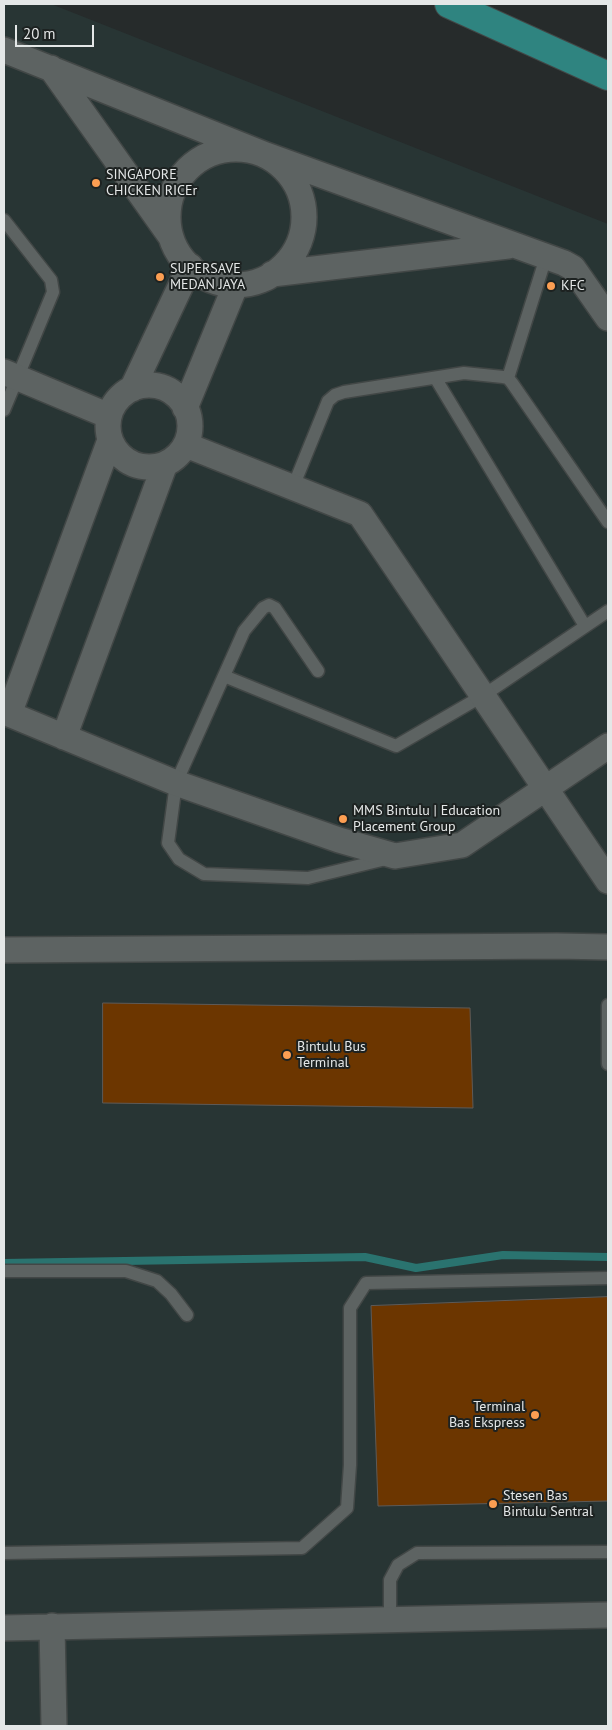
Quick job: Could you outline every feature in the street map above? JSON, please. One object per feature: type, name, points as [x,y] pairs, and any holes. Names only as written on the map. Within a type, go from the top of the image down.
[{"type":"main road","points":[[449,4],[608,76]]},
{"type":"street","points":[[4,50],[266,155],[546,256],[573,268],[608,318]]},
{"type":"street","points":[[50,68],[171,237],[179,253],[190,266],[204,276],[219,282],[236,284],[255,282],[272,274],[288,261],[299,243],[304,223],[303,202],[296,183],[283,167],[266,155],[244,149],[221,150],[200,159],[184,174],[172,193],[168,215],[171,237]]},
{"type":"street","points":[[272,274],[513,245]]},
{"type":"street","points":[[132,389],[190,266]]},
{"type":"street","points":[[185,408],[236,284]]},
{"type":"street","points":[[10,375],[110,428],[116,452],[139,466],[152,467],[165,464],[177,456],[186,445],[190,432],[190,420],[185,408],[178,398],[162,388],[144,386],[132,389],[114,405],[110,428],[6,713],[176,783],[339,840],[395,856],[462,846],[608,746]]},
{"type":"street","points":[[186,445],[360,514],[608,880]]},
{"type":"street","points":[[64,737],[165,464]]},
{"type":"street","points":[[4,950],[608,947]]},
{"type":"street","points":[[4,1628],[608,1615]]},
{"type":"street","points":[[52,1626],[54,1726]]},
{"type":"lane","points":[[4,410],[10,375],[49,303],[53,292],[51,280],[6,224]]},
{"type":"lane","points":[[508,378],[546,256]]},
{"type":"lane","points":[[293,487],[328,401],[335,395],[464,373],[508,378],[608,522]]},
{"type":"lane","points":[[436,379],[586,626]]},
{"type":"lane","points":[[318,671],[275,608],[269,606],[263,608],[244,631],[176,783],[168,843],[179,859],[204,874],[308,878],[395,856]]},
{"type":"lane","points":[[224,676],[396,746],[484,695],[608,611]]},
{"type":"lane","points":[[608,1005],[608,1064]]},
{"type":"lane","points":[[4,1271],[126,1271],[157,1281],[171,1294],[187,1315]]},
{"type":"lane","points":[[4,1553],[302,1548],[347,1508],[350,1465],[350,1308],[366,1283],[608,1278]]},
{"type":"lane","points":[[390,1619],[390,1580],[398,1565],[417,1553],[608,1552]]},
{"type":"shaded area","points":[[4,4],[51,4],[608,224],[608,1726],[4,1726]]},
{"type":"building","name":"Bintulu Bus Terminal","points":[[103,1003],[470,1008],[473,1108],[103,1103]]},
{"type":"building","points":[[608,1297],[608,1501],[378,1506],[371,1306]]},
{"type":"waterway","points":[[4,1263],[365,1257],[416,1268],[503,1255],[608,1257]]},
{"type":"place","name":"SINGAPORE CHICKEN RICEr","points":[[96,183]]},
{"type":"place","name":"SUPERSAVE MEDAN JAYA","points":[[160,277]]},
{"type":"place","name":"KFC","points":[[551,286]]},
{"type":"place","name":"MMS Bintulu | Education Placement Group","points":[[343,819]]},
{"type":"place","name":"Bintulu Bus Terminal","points":[[287,1055]]},
{"type":"place","name":"Terminal Bas Ekspress","points":[[535,1415]]},
{"type":"place","name":"Stesen Bas Bintulu Sentral","points":[[493,1504]]}]
